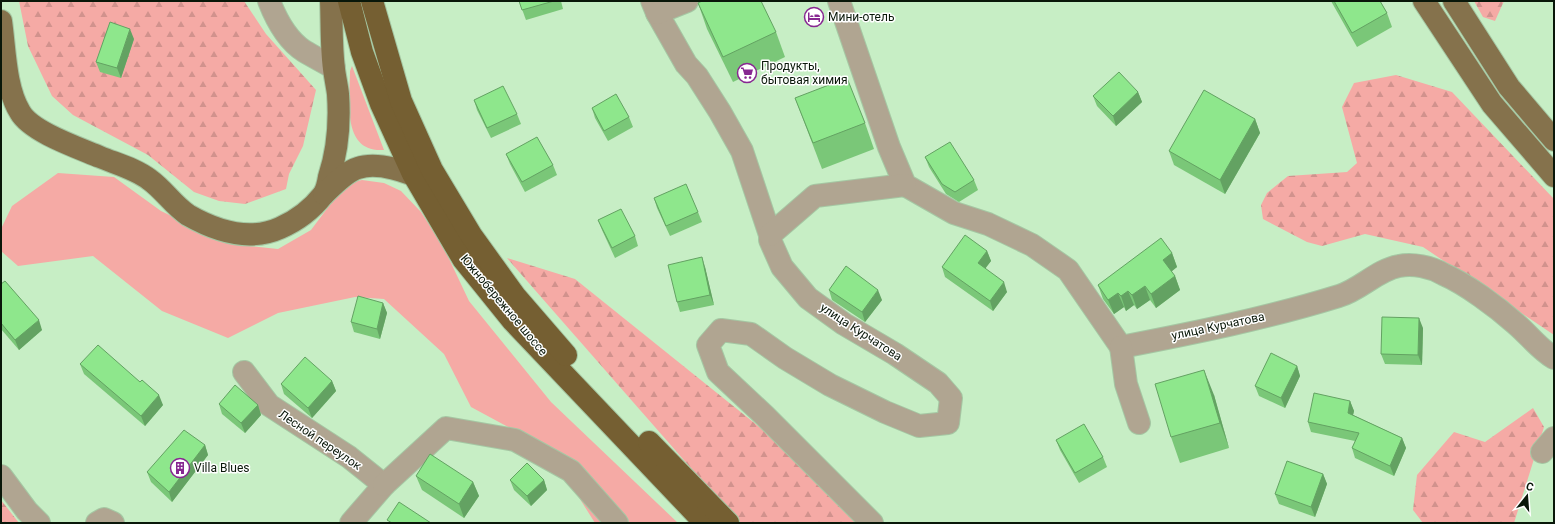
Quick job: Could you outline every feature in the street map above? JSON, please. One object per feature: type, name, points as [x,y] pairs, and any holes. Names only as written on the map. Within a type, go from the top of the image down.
[{"type":"highway","name":"Южнобережное шоссе","points":[[372,1],[402,101],[421,146],[470,236],[515,296],[556,344],[728,523]]},
{"type":"highway","name":"Южнобережное шоссе","points":[[352,11],[362,52],[381,104],[413,174],[463,259],[513,321],[705,523]]},
{"type":"main road","points":[[324,194],[336,157],[339,124],[338,94],[334,68],[331,1]]},
{"type":"main road","points":[[338,94],[350,36],[364,1]]},
{"type":"main road","points":[[1424,1],[1492,104],[1554,176]]},
{"type":"main road","points":[[1454,1],[1509,87],[1554,140]]},
{"type":"main road","points":[[1,21],[9,78],[20,113],[34,127],[133,170],[150,180],[168,198],[188,214],[213,227],[239,235],[258,235],[275,230],[292,223],[342,178],[358,168],[390,168],[413,174],[444,190]]},
{"type":"street","points":[[269,1],[282,29],[303,50],[334,68]]},
{"type":"street","points":[[654,7],[687,1]]},
{"type":"street","points":[[839,1],[888,147],[905,185],[954,213],[988,224],[1032,245],[1068,270],[1089,303],[1121,347],[1126,384],[1139,423]]},
{"type":"street","name":"улица Курчатова","points":[[654,7],[686,64],[697,76],[720,112],[742,151],[770,235],[770,240],[782,267],[808,298],[844,324],[895,354],[938,382],[952,398],[948,423],[919,426],[885,412],[830,385],[785,358],[751,334],[721,330],[708,345],[718,372],[765,416],[872,523]]},
{"type":"street","points":[[770,235],[815,196],[905,185]]},
{"type":"street","name":"улица Курчатова","points":[[1121,347],[1253,319],[1301,307],[1342,295],[1384,272],[1399,266],[1418,266],[1443,273],[1479,296],[1516,324],[1544,352],[1554,358]]},
{"type":"street","name":"Лесной переулок","points":[[244,372],[269,405],[349,457],[384,485]]},
{"type":"street","points":[[363,519],[384,485],[446,428],[515,440],[571,471],[617,523]]},
{"type":"street","points":[[1,476],[39,523]]},
{"type":"street","points":[[97,523],[104,519],[113,523]]},
{"type":"green space","points":[[19,1],[244,1],[266,34],[316,90],[303,146],[289,174],[286,189],[245,204],[219,201],[194,192],[148,155],[73,115],[52,96],[28,46]]},
{"type":"green space","points":[[1474,1],[1504,1],[1495,21],[1483,17]]},
{"type":"green space","points":[[352,66],[384,150],[370,149],[361,143],[354,134],[349,109],[350,71]]},
{"type":"green space","points":[[1396,75],[1452,92],[1554,199],[1554,335],[1423,247],[1365,234],[1322,246],[1307,242],[1263,219],[1261,205],[1267,193],[1288,176],[1347,172],[1357,163],[1342,107],[1354,83]]},
{"type":"green space","points":[[58,173],[114,177],[161,211],[230,244],[278,249],[311,230],[335,198],[350,183],[362,180],[384,183],[401,191],[421,212],[443,246],[469,301],[551,402],[678,523],[595,523],[573,488],[527,437],[471,407],[444,354],[384,299],[355,297],[278,313],[228,338],[162,311],[93,256],[18,266],[1,251],[1,229],[12,206]]},
{"type":"green space","points":[[507,258],[575,279],[879,523],[739,523]]},
{"type":"green space","points":[[1533,408],[1544,427],[1514,523],[1423,523],[1413,510],[1417,475],[1454,432],[1485,442]]},
{"type":"green space","points":[[1,500],[19,523],[1,523]]},
{"type":"building","points":[[519,1],[554,1],[522,10]]},
{"type":"building","points":[[702,1],[761,1],[776,32],[723,57],[698,3]]},
{"type":"building","points":[[1334,1],[1380,1],[1387,13],[1352,33]]},
{"type":"building","points":[[110,22],[130,29],[117,68],[96,62]]},
{"type":"building","points":[[1119,72],[1138,92],[1113,116],[1093,96]]},
{"type":"building","points":[[847,78],[865,123],[813,143],[795,98]]},
{"type":"building","points":[[503,86],[517,114],[487,128],[474,100]]},
{"type":"building","points":[[1204,90],[1255,119],[1220,180],[1169,151]]},
{"type":"building","points":[[616,94],[629,117],[604,131],[592,108]]},
{"type":"building","points":[[537,137],[553,165],[522,182],[506,154]]},
{"type":"building","points":[[950,142],[974,180],[955,192],[942,184],[925,157]]},
{"type":"building","points":[[686,184],[698,212],[666,226],[654,198]]},
{"type":"building","points":[[621,209],[635,236],[612,248],[598,220]]},
{"type":"building","points":[[965,235],[987,251],[978,263],[1004,282],[990,301],[942,267]]},
{"type":"building","points":[[1161,238],[1172,253],[1163,260],[1175,276],[1151,294],[1145,286],[1132,295],[1128,291],[1121,296],[1118,293],[1108,300],[1098,285]]},
{"type":"building","points":[[702,257],[710,295],[677,302],[668,265]]},
{"type":"building","points":[[846,266],[878,290],[862,312],[829,290]]},
{"type":"building","points":[[5,281],[39,320],[15,340],[1,323],[1,284]]},
{"type":"building","points":[[358,296],[383,303],[377,329],[351,322]]},
{"type":"building","points":[[1382,317],[1419,318],[1418,355],[1381,354]]},
{"type":"building","points":[[98,345],[140,382],[142,380],[159,395],[141,416],[80,364]]},
{"type":"building","points":[[1271,353],[1297,366],[1281,398],[1255,386]]},
{"type":"building","points":[[305,357],[332,381],[308,408],[281,384]]},
{"type":"building","points":[[1204,370],[1220,423],[1171,437],[1155,384]]},
{"type":"building","points":[[235,385],[258,405],[241,423],[219,404]]},
{"type":"building","points":[[1314,393],[1350,401],[1348,413],[1402,438],[1390,466],[1352,448],[1359,433],[1308,422]]},
{"type":"building","points":[[1084,424],[1103,457],[1075,473],[1056,440]]},
{"type":"building","points":[[184,430],[205,445],[169,492],[147,472]]},
{"type":"building","points":[[430,454],[473,482],[459,504],[416,476]]},
{"type":"building","points":[[1287,461],[1323,474],[1311,507],[1275,494]]},
{"type":"building","points":[[527,463],[544,480],[527,496],[510,480]]},
{"type":"building","points":[[399,502],[431,523],[392,523],[387,520]]},
{"type":"place","name":"Мини-отель","points":[[814,17]]},
{"type":"place","name":"Продукты, бытовая химия","points":[[747,73]]},
{"type":"place","name":"Villa Blues","points":[[180,468]]}]
